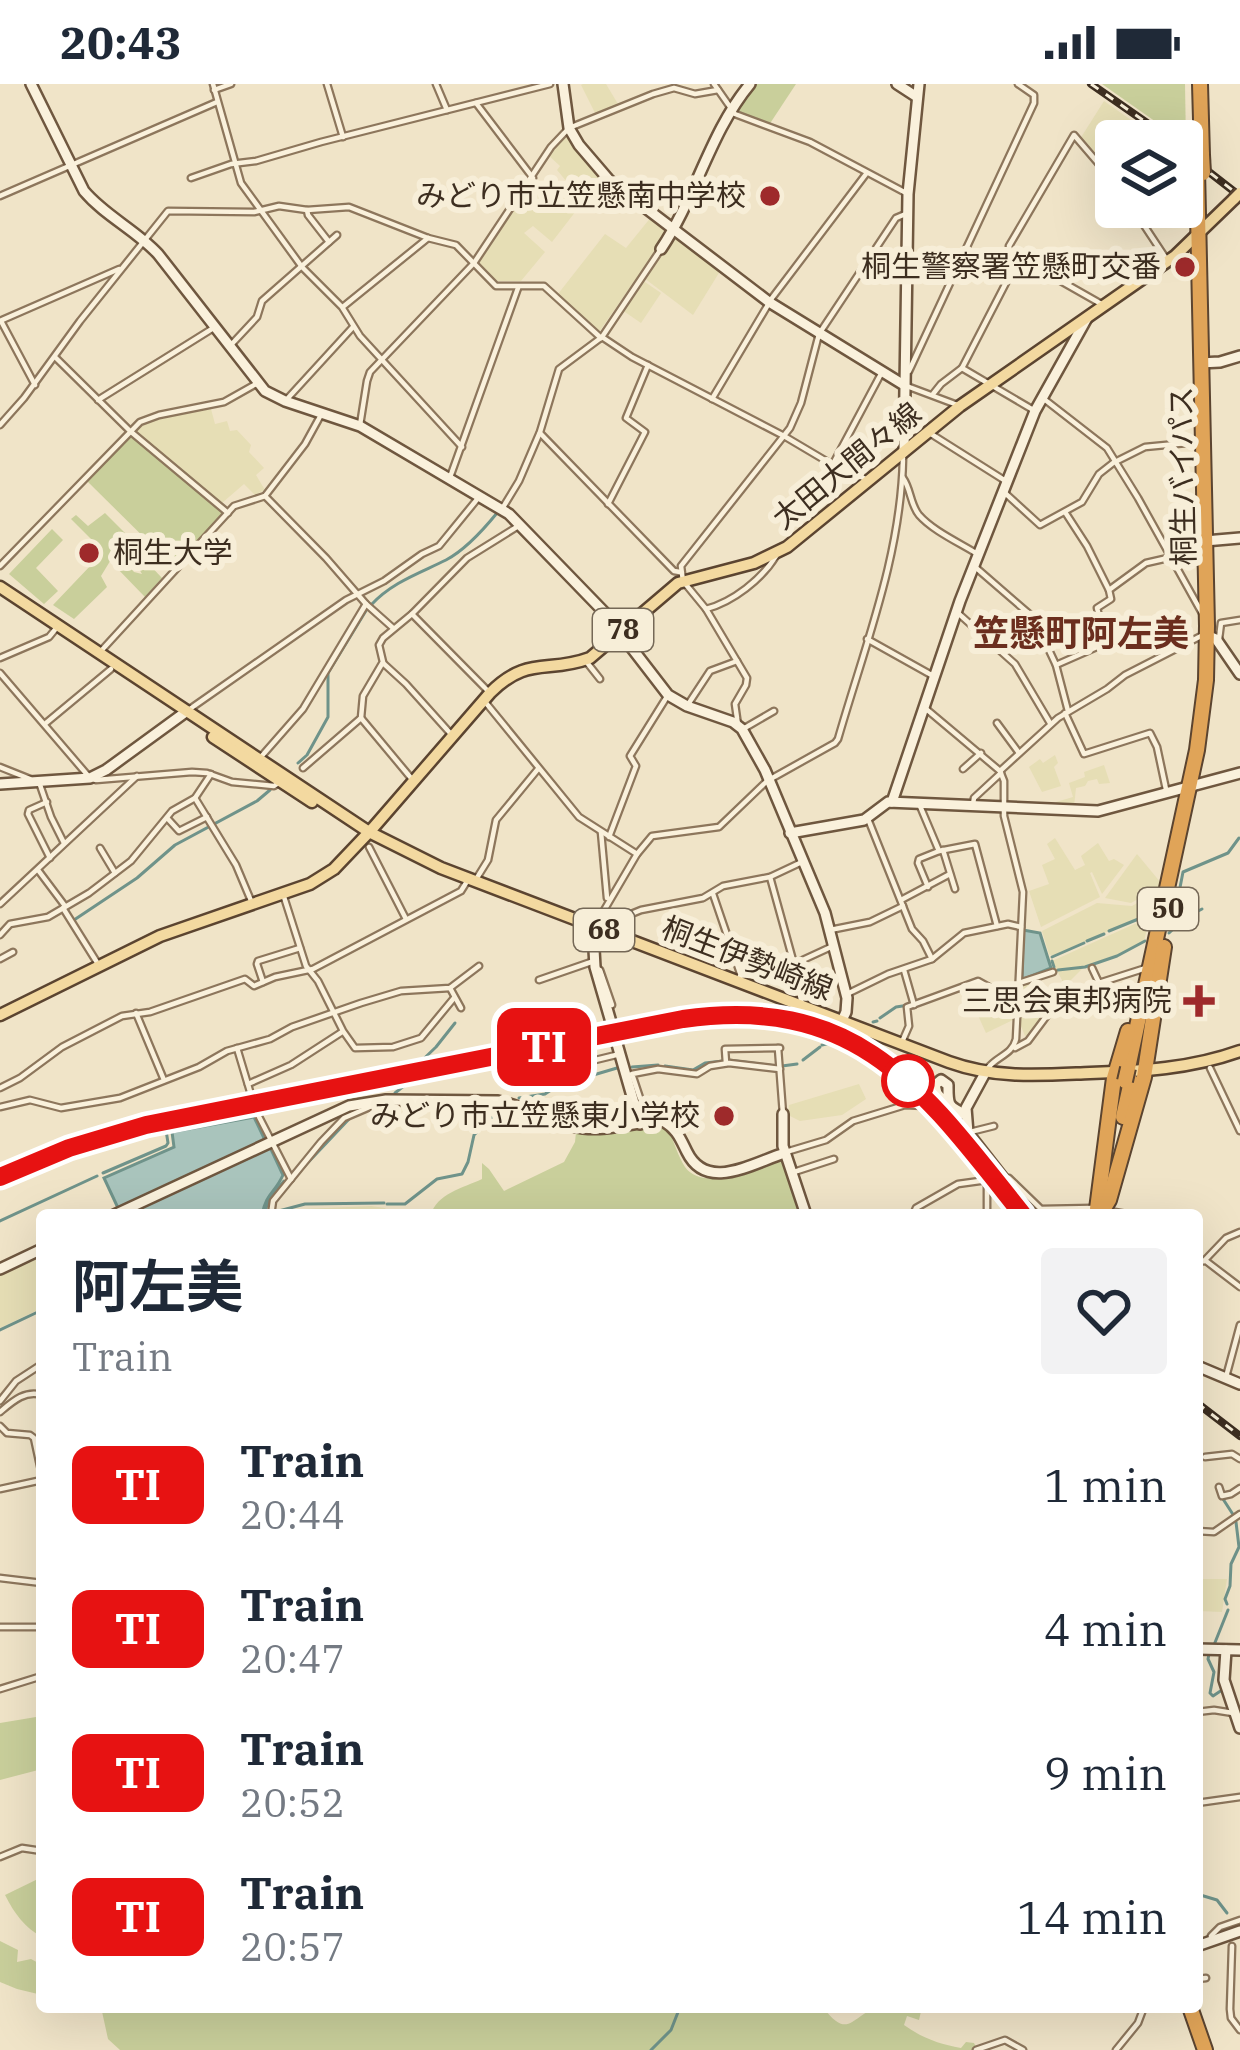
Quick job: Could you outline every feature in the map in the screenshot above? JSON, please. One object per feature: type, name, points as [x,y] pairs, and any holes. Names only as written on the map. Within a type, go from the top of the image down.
[{"type":"highway","name":"桐生バイパス","points":[[1101,1209],[1208,718],[1213,638],[1198,84]]},
{"type":"highway","name":"桐生バイパス","points":[[1204,363],[1207,615],[1213,638]]},
{"type":"highway","name":"桐生バイパス","points":[[1130,1074],[1192,787]]},
{"type":"highway","name":"50","points":[[1130,1074],[1146,968],[1164,906]]},
{"type":"highway","points":[[1195,2013],[1208,2050]]},
{"type":"main road","name":"太田大間々線","points":[[0,1016],[160,936],[326,875],[368,838],[486,697],[521,670],[585,660],[682,576],[754,563],[776,554],[960,406],[1168,261],[1237,196]]},
{"type":"main road","name":"桐生伊勢崎線","points":[[0,591],[111,669],[260,758],[368,838]]},
{"type":"main road","name":"桐生伊勢崎線","points":[[56,629],[100,653],[280,782],[396,854],[803,1010]]},
{"type":"main road","name":"桐生伊勢崎線","points":[[594,929],[738,979],[803,1010]]},
{"type":"main road","name":"68","points":[[803,1010],[957,1073],[1031,1083],[1130,1074],[1240,1055]]},
{"type":"main road","name":"68","points":[[840,1024],[982,1076]]},
{"type":"main road","name":"68","points":[[1130,1074],[1188,1073],[1240,1055]]},
{"type":"street","points":[[31,84],[84,191],[145,241],[271,396],[360,425],[502,509],[620,632],[668,695],[740,727],[774,711]]},
{"type":"street","points":[[231,84],[213,87],[241,183],[302,267],[462,447]]},
{"type":"street","points":[[327,84],[343,136]]},
{"type":"street","points":[[436,84],[447,110]]},
{"type":"street","points":[[190,178],[550,84]]},
{"type":"street","points":[[563,84],[569,128],[609,180],[819,334],[904,385],[960,406]]},
{"type":"street","points":[[647,84],[652,94]]},
{"type":"street","points":[[502,509],[540,433],[561,366],[601,337],[662,249],[731,110],[750,84]]},
{"type":"street","points":[[897,84],[917,97]]},
{"type":"street","points":[[640,1124],[595,964],[594,929],[648,839],[719,826],[769,779],[835,743],[887,578],[903,478],[908,194],[919,84]]},
{"type":"street","points":[[905,371],[912,368],[1034,103],[1034,95],[1018,84]]},
{"type":"street","points":[[360,425],[370,372],[475,263],[551,147],[569,128],[652,94],[674,88],[694,94],[716,87],[731,110],[810,142],[908,194]]},
{"type":"street","points":[[0,196],[217,101]]},
{"type":"street","points":[[476,103],[533,178]]},
{"type":"street","points":[[1095,159],[1072,136],[1009,246],[1022,259],[1104,306]]},
{"type":"street","points":[[712,399],[770,302],[866,174]]},
{"type":"street","points":[[0,425],[168,211],[349,207],[457,245],[496,286],[544,286],[601,337],[868,482]]},
{"type":"street","points":[[307,210],[328,242]]},
{"type":"street","points":[[682,576],[681,566],[784,436],[801,403],[819,334],[896,218],[908,213]]},
{"type":"street","points":[[1146,228],[1168,261]]},
{"type":"street","points":[[230,346],[257,317],[262,301],[337,235]]},
{"type":"street","points":[[342,308],[428,238]]},
{"type":"street","points":[[933,394],[962,368],[1022,259]]},
{"type":"street","points":[[35,385],[0,320],[124,266]]},
{"type":"street","points":[[449,480],[518,287]]},
{"type":"street","points":[[892,802],[956,612],[1034,411],[1088,318]]},
{"type":"street","points":[[98,400],[216,326]]},
{"type":"street","points":[[285,401],[353,327]]},
{"type":"street","points":[[1204,363],[1240,356]]},
{"type":"street","points":[[55,357],[130,431],[228,513]]},
{"type":"street","points":[[608,504],[645,432],[626,418],[648,365]]},
{"type":"street","points":[[962,368],[1034,411]]},
{"type":"street","points":[[833,465],[882,372]]},
{"type":"street","points":[[0,566],[140,422],[229,400],[257,382]]},
{"type":"street","points":[[1042,397],[1106,446],[1201,612],[1207,615]]},
{"type":"street","points":[[100,653],[228,513],[238,504],[265,496],[322,413]]},
{"type":"street","points":[[928,432],[1006,487],[1040,526],[1082,502],[1099,474],[1116,462],[1145,447],[1202,441]]},
{"type":"street","points":[[540,433],[682,576],[747,680],[735,704],[740,727],[769,779],[830,930],[847,994],[840,1024]]},
{"type":"street","points":[[903,478],[922,519],[976,560],[1034,618],[1056,665],[1066,712],[1084,754],[1150,733],[1167,794]]},
{"type":"street","points":[[265,496],[393,628]]},
{"type":"street","points":[[90,778],[295,634],[437,548],[479,497]]},
{"type":"street","points":[[1056,665],[1106,643],[1097,608],[1111,599],[1088,546],[1065,512]]},
{"type":"street","points":[[303,768],[361,718],[363,696],[382,663],[379,643],[467,558],[520,525]]},
{"type":"street","points":[[1209,541],[1240,540]]},
{"type":"street","points":[[706,609],[746,587],[775,561],[776,554]]},
{"type":"street","points":[[1109,590],[1146,563],[1170,557]]},
{"type":"street","points":[[260,758],[303,709],[366,604]]},
{"type":"street","points":[[956,612],[1016,664],[1050,724]]},
{"type":"street","points":[[412,614],[486,697],[579,817],[638,854]]},
{"type":"street","points":[[973,804],[1019,753],[1066,712],[1125,675],[1213,638],[1220,624],[1240,620]]},
{"type":"street","points":[[0,658],[50,637],[56,629]]},
{"type":"street","points":[[1213,638],[1240,674]]},
{"type":"street","points":[[867,640],[934,677]]},
{"type":"street","points":[[585,660],[600,679]]},
{"type":"street","points":[[687,706],[710,671],[737,661]]},
{"type":"street","points":[[382,663],[454,736]]},
{"type":"street","points":[[45,724],[111,669]]},
{"type":"street","points":[[0,673],[90,778]]},
{"type":"street","points":[[609,837],[637,766],[629,756],[668,695]]},
{"type":"street","points":[[925,708],[1001,772],[1004,816],[1022,887],[1013,1048]]},
{"type":"street","points":[[361,718],[415,782]]},
{"type":"street","points":[[997,723],[1019,753]]},
{"type":"street","points":[[963,769],[981,753]]},
{"type":"street","points":[[0,767],[36,782],[65,845]]},
{"type":"street","points":[[0,1088],[62,1047],[122,1016],[150,1012],[245,979],[252,986],[308,970],[461,891],[488,858],[495,821],[538,769]]},
{"type":"street","points":[[0,784],[192,772],[238,782],[274,786],[280,782]]},
{"type":"street","points":[[790,833],[868,819],[892,802],[1098,811],[1240,773]]},
{"type":"street","points":[[0,935],[10,924],[48,917],[89,893],[136,856],[174,809],[196,798],[212,774]]},
{"type":"street","points":[[0,904],[137,776]]},
{"type":"street","points":[[196,798],[252,903]]},
{"type":"street","points":[[47,802],[28,814],[50,858]]},
{"type":"street","points":[[920,803],[955,889]]},
{"type":"street","points":[[167,817],[178,831],[208,817]]},
{"type":"street","points":[[868,819],[912,931],[932,959]]},
{"type":"street","points":[[602,832],[609,901]]},
{"type":"street","points":[[368,838],[406,919]]},
{"type":"street","points":[[928,886],[918,861],[941,850],[976,844],[998,926]]},
{"type":"street","points":[[100,848],[116,872]]},
{"type":"street","points":[[609,923],[641,910],[713,894],[727,885],[770,877],[804,861]]},
{"type":"street","points":[[38,870],[99,965]]},
{"type":"street","points":[[830,930],[870,922],[950,874]]},
{"type":"street","points":[[770,877],[803,1010]]},
{"type":"street","points":[[283,893],[308,970],[355,1048],[396,1046],[421,1038],[454,998]]},
{"type":"street","points":[[713,894],[738,979],[794,964],[833,946]]},
{"type":"street","points":[[847,994],[932,959],[961,934],[1010,924],[1022,927]]},
{"type":"street","points":[[263,982],[258,961],[300,948]]},
{"type":"street","points":[[0,959],[14,952]]},
{"type":"street","points":[[539,980],[595,964]]},
{"type":"street","points":[[595,964],[612,1005]]},
{"type":"street","points":[[0,1106],[29,1100],[71,1107],[120,1098],[333,1013],[401,992],[450,988],[479,966]]},
{"type":"street","points":[[1092,968],[1099,982],[1146,968]]},
{"type":"street","points":[[903,969],[914,1005]]},
{"type":"street","points":[[901,1044],[909,1026],[907,1007],[978,981],[997,991],[1053,972]]},
{"type":"street","points":[[450,988],[461,1008]]},
{"type":"street","points":[[1027,1209],[968,1133],[965,1114],[993,1061],[1028,1041],[1066,990]]},
{"type":"street","points":[[136,1013],[164,1080]]},
{"type":"street","points":[[248,1084],[291,1065],[343,1031]]},
{"type":"street","points":[[613,1033],[627,1094],[632,1097]]},
{"type":"street","points":[[236,1048],[252,1098]]},
{"type":"street","points":[[726,1064],[725,1049],[779,1048],[782,1137],[804,1209]]},
{"type":"street","points":[[580,1064],[616,1055]]},
{"type":"street","points":[[779,1069],[726,1064],[697,1074],[658,1069],[632,1074],[640,1098],[658,1120],[674,1128],[693,1163],[706,1172],[744,1168],[826,1140],[851,1122],[907,1105],[925,1106],[987,1180],[988,1209]]},
{"type":"street","points":[[1210,1068],[1240,1131]]},
{"type":"street","points":[[127,1209],[310,1122],[371,1101],[498,1101],[581,1128],[658,1120]]},
{"type":"street","points":[[272,1209],[273,1201],[320,1142],[344,1118],[372,1106],[371,1101]]},
{"type":"street","points":[[256,1109],[291,1179]]},
{"type":"street","points":[[310,1122],[320,1142]]},
{"type":"street","points":[[968,1133],[994,1126]]},
{"type":"street","points":[[791,1173],[834,1159]]},
{"type":"street","points":[[1004,1180],[1011,1179],[1039,1208],[1054,1209]]},
{"type":"street","points":[[915,1209],[956,1185],[987,1180]]},
{"type":"street","points":[[1203,1258],[1240,1232]]},
{"type":"street","points":[[0,1269],[36,1252]]},
{"type":"street","points":[[1203,1263],[1240,1287]]},
{"type":"street","points":[[1225,1378],[1240,1325]]},
{"type":"street","points":[[0,1401],[16,1381],[36,1368]]},
{"type":"street","points":[[1203,1369],[1240,1384]]},
{"type":"street","points":[[0,1412],[15,1399],[36,1394]]},
{"type":"street","points":[[0,1426],[13,1436],[30,1435],[36,1448]]},
{"type":"street","points":[[1204,1457],[1232,1454],[1240,1458]]},
{"type":"street","points":[[0,1489],[36,1480]]},
{"type":"street","points":[[1219,1487],[1222,1496],[1240,1488]]},
{"type":"street","points":[[1203,1531],[1214,1532],[1240,1514]]},
{"type":"street","points":[[0,1577],[36,1582]]},
{"type":"street","points":[[0,1627],[36,1627]]},
{"type":"street","points":[[1203,1649],[1240,1650]]},
{"type":"street","points":[[1226,1650],[1223,1674],[1240,1728]]},
{"type":"street","points":[[0,1689],[36,1678]]},
{"type":"street","points":[[1203,1711],[1237,1708]]},
{"type":"street","points":[[1203,1802],[1240,1797]]},
{"type":"street","points":[[0,1857],[22,1848],[36,1850]]},
{"type":"street","points":[[1203,1940],[1240,1926]]},
{"type":"street","points":[[1203,1941],[1240,1926]]},
{"type":"street","points":[[1235,1951],[1230,2009],[1238,2024]]},
{"type":"street","points":[[1116,2050],[1142,2013]]},
{"type":"street","points":[[976,2050],[1005,2040],[1023,2050]]},
{"type":"shaded area","points":[[583,84],[606,84],[618,104],[595,113]]},
{"type":"shaded area","points":[[1104,101],[1131,120],[1095,120],[1095,157],[1080,139]]},
{"type":"shaded area","points":[[566,132],[575,149],[603,176],[552,242],[533,226],[524,233],[545,252],[521,281],[495,281],[478,262],[532,185],[551,199],[567,182],[557,170],[560,166],[547,154]]},
{"type":"shaded area","points":[[652,216],[669,231],[599,332],[558,294],[605,234],[626,248]]},
{"type":"shaded area","points":[[673,236],[722,268],[693,315],[644,278]]},
{"type":"shaded area","points":[[642,280],[661,293],[641,323],[622,310]]},
{"type":"shaded area","points":[[211,409],[215,424],[227,421],[230,431],[237,430],[251,445],[249,452],[264,468],[256,475],[265,490],[255,495],[244,484],[222,503],[134,430],[164,417]]},
{"type":"shaded area","points":[[1055,755],[1061,786],[1042,792],[1029,767]]},
{"type":"shaded area","points":[[1104,765],[1110,783],[1088,781],[1076,788],[1074,807],[1057,806],[1056,802],[1073,797],[1069,783]]},
{"type":"shaded area","points":[[1055,838],[1075,870],[1085,865],[1081,856],[1098,843],[1109,861],[1124,865],[1102,894],[1090,873],[1100,897],[1041,927],[1029,891],[1049,884],[1042,865],[1055,859],[1047,844]]},
{"type":"shaded area","points":[[1137,854],[1161,883],[1159,887],[1131,903],[1105,898]]},
{"type":"shaded area","points":[[1159,893],[1152,912],[1049,954],[1042,931],[1097,903],[1132,906]]},
{"type":"shaded area","points":[[1150,917],[1144,941],[1085,966],[1065,986],[1052,961]]},
{"type":"shaded area","points":[[1031,981],[1046,1011],[1025,1036],[1019,1021],[1020,985]]},
{"type":"shaded area","points":[[1001,994],[1011,1010],[1016,1008],[1015,1019],[986,1033],[976,1011]]},
{"type":"shaded area","points":[[859,1084],[866,1099],[842,1115],[800,1121],[788,1115],[789,1105]]},
{"type":"shaded area","points":[[371,1206],[386,1209],[303,1209]]},
{"type":"shaded area","points":[[36,1257],[36,1311],[0,1328],[0,1274]]},
{"type":"shaded area","points":[[1203,1579],[1227,1579],[1222,1612],[1203,1611]]},
{"type":"green space","points":[[755,84],[796,84],[769,125],[738,112]]},
{"type":"green space","points":[[1102,84],[1185,84],[1186,120],[1153,120]]},
{"type":"green space","points":[[130,436],[222,513],[175,568],[87,481]]},
{"type":"green space","points":[[105,513],[137,545],[130,550],[121,542],[113,550],[101,576],[107,587],[74,619],[53,605],[92,564],[88,557],[98,546],[71,519],[76,515],[88,526]]},
{"type":"green space","points":[[52,529],[63,540],[36,568],[58,591],[44,604],[9,574]]},
{"type":"green space","points":[[145,560],[162,578],[145,597],[114,565],[116,561],[127,563],[142,574],[138,567]]},
{"type":"green space","points":[[653,1125],[669,1131],[685,1167],[704,1178],[729,1176],[781,1159],[797,1209],[434,1209],[444,1197],[482,1179],[482,1163],[504,1191],[564,1162],[576,1132]]},
{"type":"green space","points":[[36,1717],[36,1771],[0,1780],[0,1723]]},
{"type":"green space","points":[[36,1880],[36,1933],[20,1919],[5,1895]]},
{"type":"green space","points":[[0,1941],[18,1950],[17,1962],[36,1962],[36,1994],[0,1982]]},
{"type":"green space","points":[[102,2013],[828,2013],[846,2024],[867,2013],[921,2013],[919,2020],[907,2016],[904,2025],[938,2042],[961,2048],[966,2042],[974,2043],[976,2047],[973,2050],[120,2050],[108,2039]]},
{"type":"water","points":[[1023,930],[1040,933],[1051,968],[1022,980]]},
{"type":"water","points":[[254,1117],[265,1140],[118,1208],[104,1178],[174,1147],[172,1132]]},
{"type":"water","points":[[270,1147],[283,1175],[264,1209],[136,1209]]},
{"type":"waterway","points":[[371,605],[397,584],[460,551],[497,513]]},
{"type":"waterway","points":[[298,763],[328,717],[328,673],[367,609]]},
{"type":"waterway","points":[[74,920],[137,878],[175,845],[270,790]]},
{"type":"waterway","points":[[1177,903],[1183,872],[1228,853],[1239,838]]},
{"type":"waterway","points":[[1169,933],[1202,909]]},
{"type":"waterway","points":[[1109,931],[1153,913]]},
{"type":"waterway","points":[[1087,941],[1104,934]]},
{"type":"waterway","points":[[1058,970],[1085,967],[1145,941]]},
{"type":"waterway","points":[[1052,957],[1084,943]]},
{"type":"waterway","points":[[1052,961],[1054,967]]},
{"type":"waterway","points":[[976,979],[997,989],[1015,984]]},
{"type":"waterway","points":[[880,1018],[909,1005]]},
{"type":"waterway","points":[[873,1022],[877,1021]]},
{"type":"waterway","points":[[411,1071],[455,1023]]},
{"type":"waterway","points":[[822,1045],[839,1041]]},
{"type":"waterway","points":[[803,1060],[820,1047]]},
{"type":"waterway","points":[[728,1060],[776,1066]]},
{"type":"waterway","points":[[665,1066],[693,1070],[723,1061]]},
{"type":"waterway","points":[[782,1066],[797,1064]]},
{"type":"waterway","points":[[632,1067],[658,1065]]},
{"type":"waterway","points":[[519,1098],[545,1094],[577,1073],[590,1076],[617,1068]]},
{"type":"waterway","points":[[395,1093],[411,1075]]},
{"type":"waterway","points":[[387,1204],[405,1204],[437,1179],[462,1174],[474,1135],[499,1111]]},
{"type":"waterway","points":[[299,1172],[350,1118]]},
{"type":"waterway","points":[[103,1173],[166,1146],[166,1130]]},
{"type":"waterway","points":[[0,1221],[97,1176]]},
{"type":"waterway","points":[[266,1209],[284,1181]]},
{"type":"waterway","points":[[286,1209],[305,1204],[384,1203]]},
{"type":"waterway","points":[[0,1330],[36,1313]]},
{"type":"waterway","points":[[1234,1516],[1223,1499],[1240,1491]]},
{"type":"waterway","points":[[1227,1604],[1231,1564],[1239,1547],[1236,1522]]},
{"type":"waterway","points":[[1214,1645],[1228,1610]]},
{"type":"waterway","points":[[1209,1654],[1214,1672],[1210,1693],[1213,1696],[1222,1690]]},
{"type":"waterway","points":[[1203,1896],[1217,1900],[1227,1913]]},
{"type":"waterway","points":[[651,2050],[671,2030],[678,2013]]},
{"type":"railway","points":[[1091,84],[1143,120]]},
{"type":"railway","points":[[1203,167],[1240,196]]},
{"type":"railway","points":[[0,1177],[69,1147],[146,1125],[683,1019],[744,1015],[797,1022],[842,1037],[882,1061],[953,1129],[1017,1209]]},
{"type":"railway","points":[[1203,1408],[1240,1436]]},
{"type":"train","name":"TI","points":[[0,1177],[95,1138],[146,1125],[683,1019],[748,1015],[828,1030],[894,1069],[929,1100],[1018,1209]]},
{"type":"place","name":"みどり市立笠懸南中学校","points":[[770,196]]},
{"type":"place","name":"桐生警察署笠懸町交番","points":[[1185,267]]},
{"type":"place","name":"桐生大学","points":[[89,553]]},
{"type":"place","name":"三思会東邦病院","points":[[1199,1001]]},
{"type":"place","name":"みどり市立笠懸東小学校","points":[[724,1116]]},
{"type":"district","name":"笠懸町阿左美","points":[[1081,633]]}]
